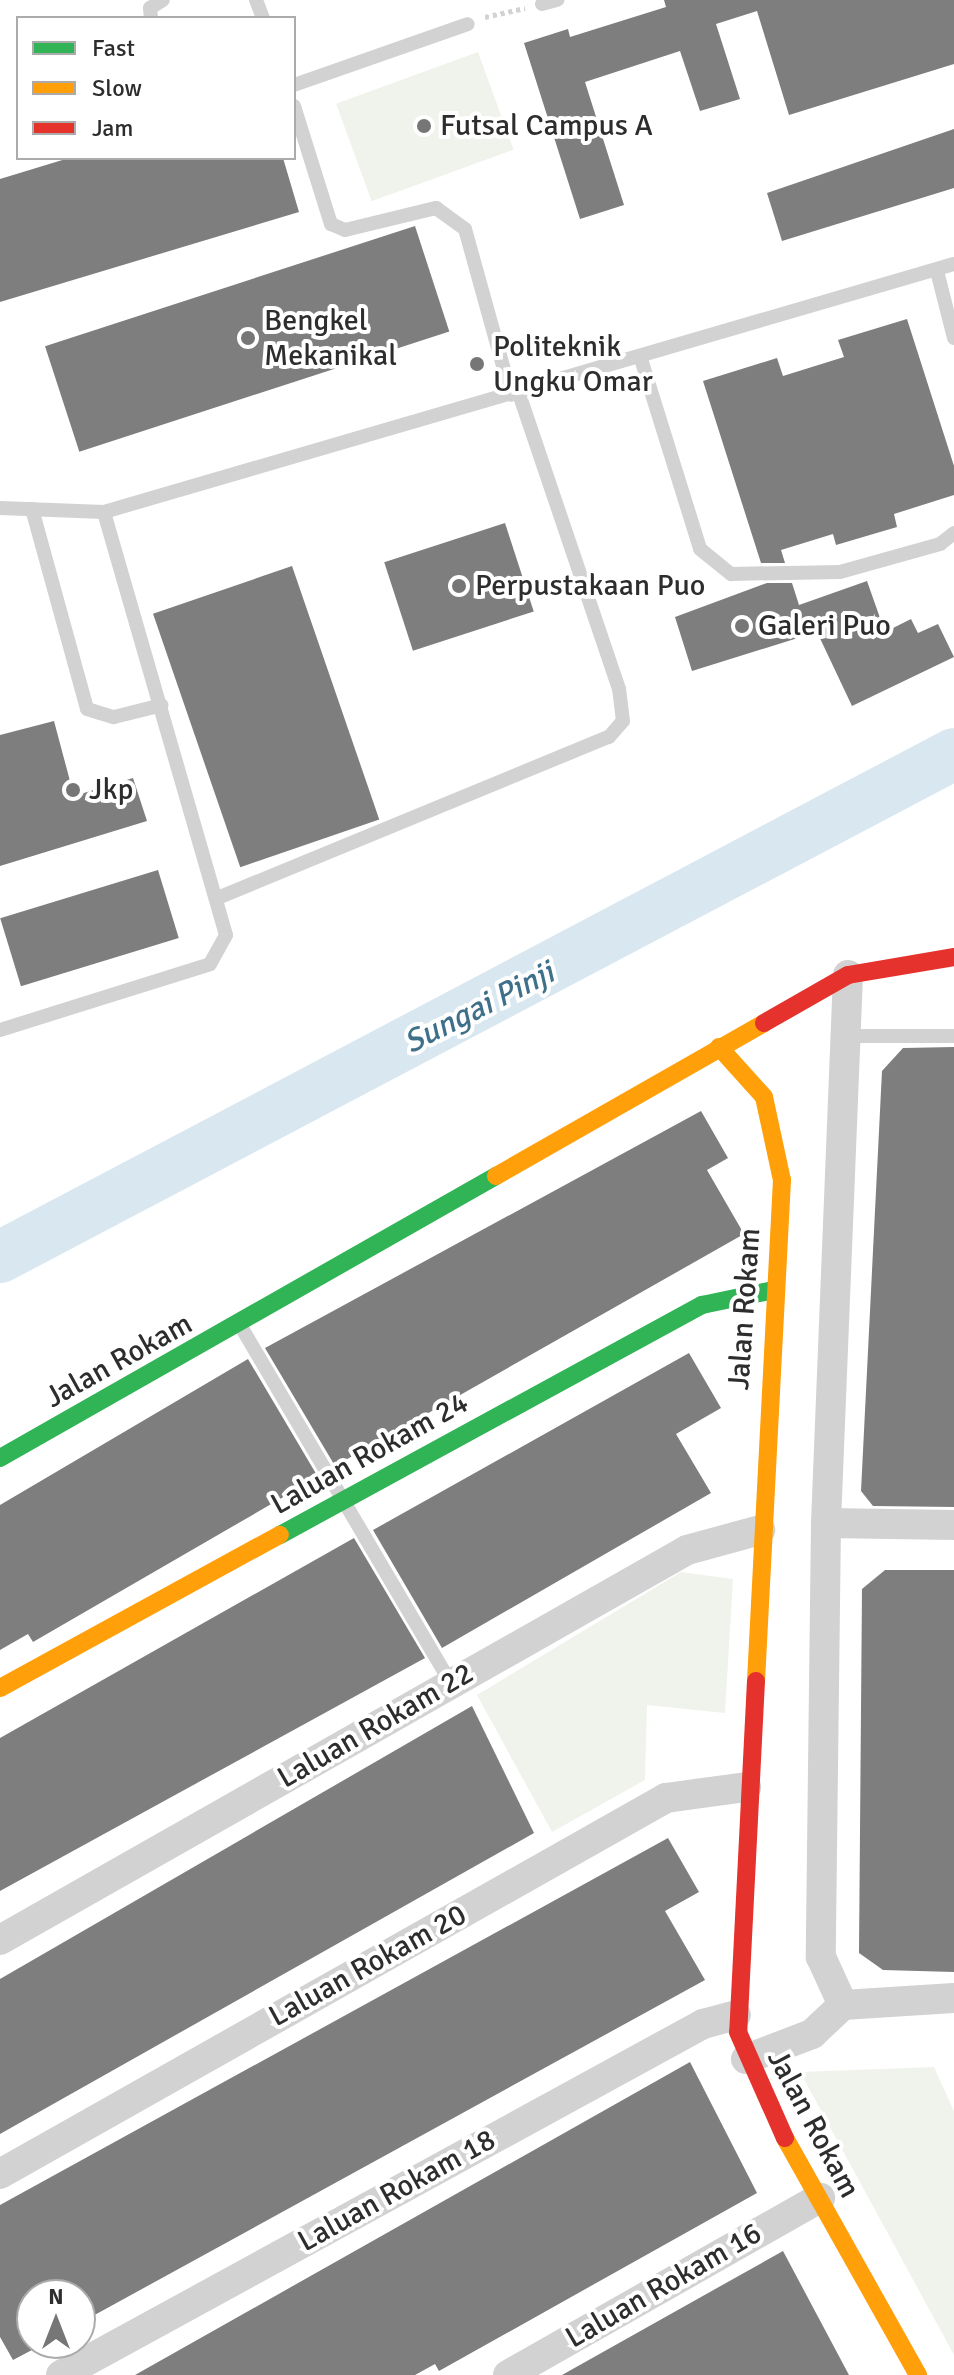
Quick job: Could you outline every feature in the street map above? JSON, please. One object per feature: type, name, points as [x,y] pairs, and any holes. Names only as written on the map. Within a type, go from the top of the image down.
[{"type":"street","points":[[719,1047],[848,975],[954,957]]},
{"type":"street","points":[[843,2005],[821,1957],[826,1523],[843,1036],[848,975]]},
{"type":"street","name":"Jalan Rokam","points":[[0,1458],[240,1324],[719,1047],[764,1097],[782,1180],[760,1530],[736,2015],[746,2059],[918,2375]]},
{"type":"street","name":"Laluan Rokam 24","points":[[0,1688],[702,1305],[774,1290]]},
{"type":"street","points":[[826,1523],[954,1525]]},
{"type":"street","name":"Laluan Rokam 22","points":[[0,1940],[687,1550],[760,1530]]},
{"type":"street","name":"Laluan Rokam 20","points":[[0,2174],[666,1798],[746,1787]]},
{"type":"street","points":[[746,2059],[812,2034],[843,2005],[954,1998]]},
{"type":"street","name":"Laluan Rokam 18","points":[[61,2375],[703,2024],[736,2015]]},
{"type":"street","name":"Laluan Rokam 16","points":[[508,2375],[820,2198]]},
{"type":"lane","points":[[151,16],[150,8],[163,0]]},
{"type":"lane","points":[[296,84],[468,24]]},
{"type":"lane","points":[[220,897],[609,737],[623,721],[619,689],[515,394],[465,229],[436,208],[345,230],[331,224],[296,112]]},
{"type":"lane","points":[[0,508],[104,512],[641,359],[954,264]]},
{"type":"lane","points":[[937,271],[954,338]]},
{"type":"lane","points":[[641,359],[700,549],[731,574],[840,572],[940,544],[954,533]]},
{"type":"lane","points":[[32,509],[87,709],[114,717],[162,705]]},
{"type":"lane","points":[[0,1030],[210,964],[226,935],[220,897],[104,512]]},
{"type":"lane","points":[[843,1036],[954,1036]]},
{"type":"lane","points":[[240,1324],[451,1683]]},
{"type":"path","points":[[468,24],[549,2]]},
{"type":"shaded area","name":"Futsal Campus A","points":[[478,52],[514,150],[372,201],[336,104]]},
{"type":"shaded area","points":[[681,1572],[733,1579],[725,1713],[647,1705],[645,1780],[552,1832],[477,1695]]},
{"type":"shaded area","points":[[934,2067],[954,2111],[954,2355],[800,2072]]},
{"type":"building","points":[[664,0],[954,0],[954,64],[789,115],[757,11],[716,24],[740,99],[700,111],[680,51],[585,82],[624,205],[580,219],[524,43],[568,29],[570,37],[666,7]]},
{"type":"building","points":[[954,129],[954,188],[782,241],[767,193]]},
{"type":"building","points":[[62,160],[284,160],[299,212],[0,302],[0,179]]},
{"type":"building","name":"Bengkel Mekanikal","points":[[415,226],[449,332],[79,452],[45,346]]},
{"type":"building","points":[[907,319],[954,466],[954,495],[894,514],[897,527],[836,545],[833,534],[781,550],[785,563],[761,563],[703,381],[777,358],[783,376],[844,357],[838,340]]},
{"type":"building","name":"Perpustakaan Puo","points":[[505,523],[534,611],[413,651],[384,562]]},
{"type":"building","points":[[292,566],[379,819],[240,867],[153,614]]},
{"type":"building","points":[[867,581],[885,632],[911,619],[918,633],[938,624],[954,657],[852,706],[817,632],[692,671],[675,617],[767,583],[792,583],[799,605]]},
{"type":"building","points":[[54,721],[74,796],[133,778],[147,821],[0,866],[0,735]]},
{"type":"building","points":[[158,870],[179,938],[21,986],[0,918]]},
{"type":"building","points":[[954,1047],[954,1507],[873,1506],[861,1491],[882,1071],[903,1048]]},
{"type":"building","points":[[701,1111],[728,1158],[707,1170],[744,1234],[335,1466],[265,1348]]},
{"type":"building","points":[[689,1353],[721,1408],[676,1434],[711,1493],[442,1648],[373,1530]]},
{"type":"building","points":[[248,1359],[318,1477],[33,1642],[28,1634],[0,1650],[0,1505]]},
{"type":"building","points":[[354,1538],[425,1658],[0,1891],[0,1738]]},
{"type":"building","points":[[885,1570],[954,1570],[954,1972],[883,1970],[859,1953],[862,1589]]},
{"type":"building","points":[[472,1706],[534,1833],[0,2134],[0,1979]]},
{"type":"building","points":[[668,1838],[699,1892],[665,1911],[705,1980],[96,2314],[96,2279],[16,2279],[16,2358],[13,2360],[0,2337],[0,2205]]},
{"type":"building","points":[[690,2062],[757,2193],[439,2371],[435,2364],[415,2375],[135,2375]]},
{"type":"building","points":[[783,2251],[849,2375],[562,2375]]},
{"type":"waterway","name":"Sungai Pinji","points":[[0,1257],[954,754]]},
{"type":"traffic: fast","points":[[0,1458],[496,1176]]},
{"type":"traffic: fast","points":[[280,1535],[702,1305],[774,1290]]},
{"type":"traffic: slow","points":[[496,1176],[764,1023]]},
{"type":"traffic: slow","points":[[719,1047],[764,1097],[782,1180],[756,1681]]},
{"type":"traffic: slow","points":[[0,1688],[280,1535]]},
{"type":"traffic: slow","points":[[785,2138],[918,2375]]},
{"type":"traffic: jam","points":[[764,1023],[848,975],[954,957]]},
{"type":"traffic: jam","points":[[756,1681],[738,2032],[785,2138]]},
{"type":"place","name":"Futsal Campus A","points":[[424,126]]},
{"type":"place","name":"Bengkel Mekanikal","points":[[248,338]]},
{"type":"place","name":"Politeknik Ungku Omar","points":[[477,364]]},
{"type":"place","name":"Perpustakaan Puo","points":[[459,586]]},
{"type":"place","name":"Galeri Puo","points":[[742,626]]},
{"type":"place","name":"Jkp","points":[[73,790]]}]
